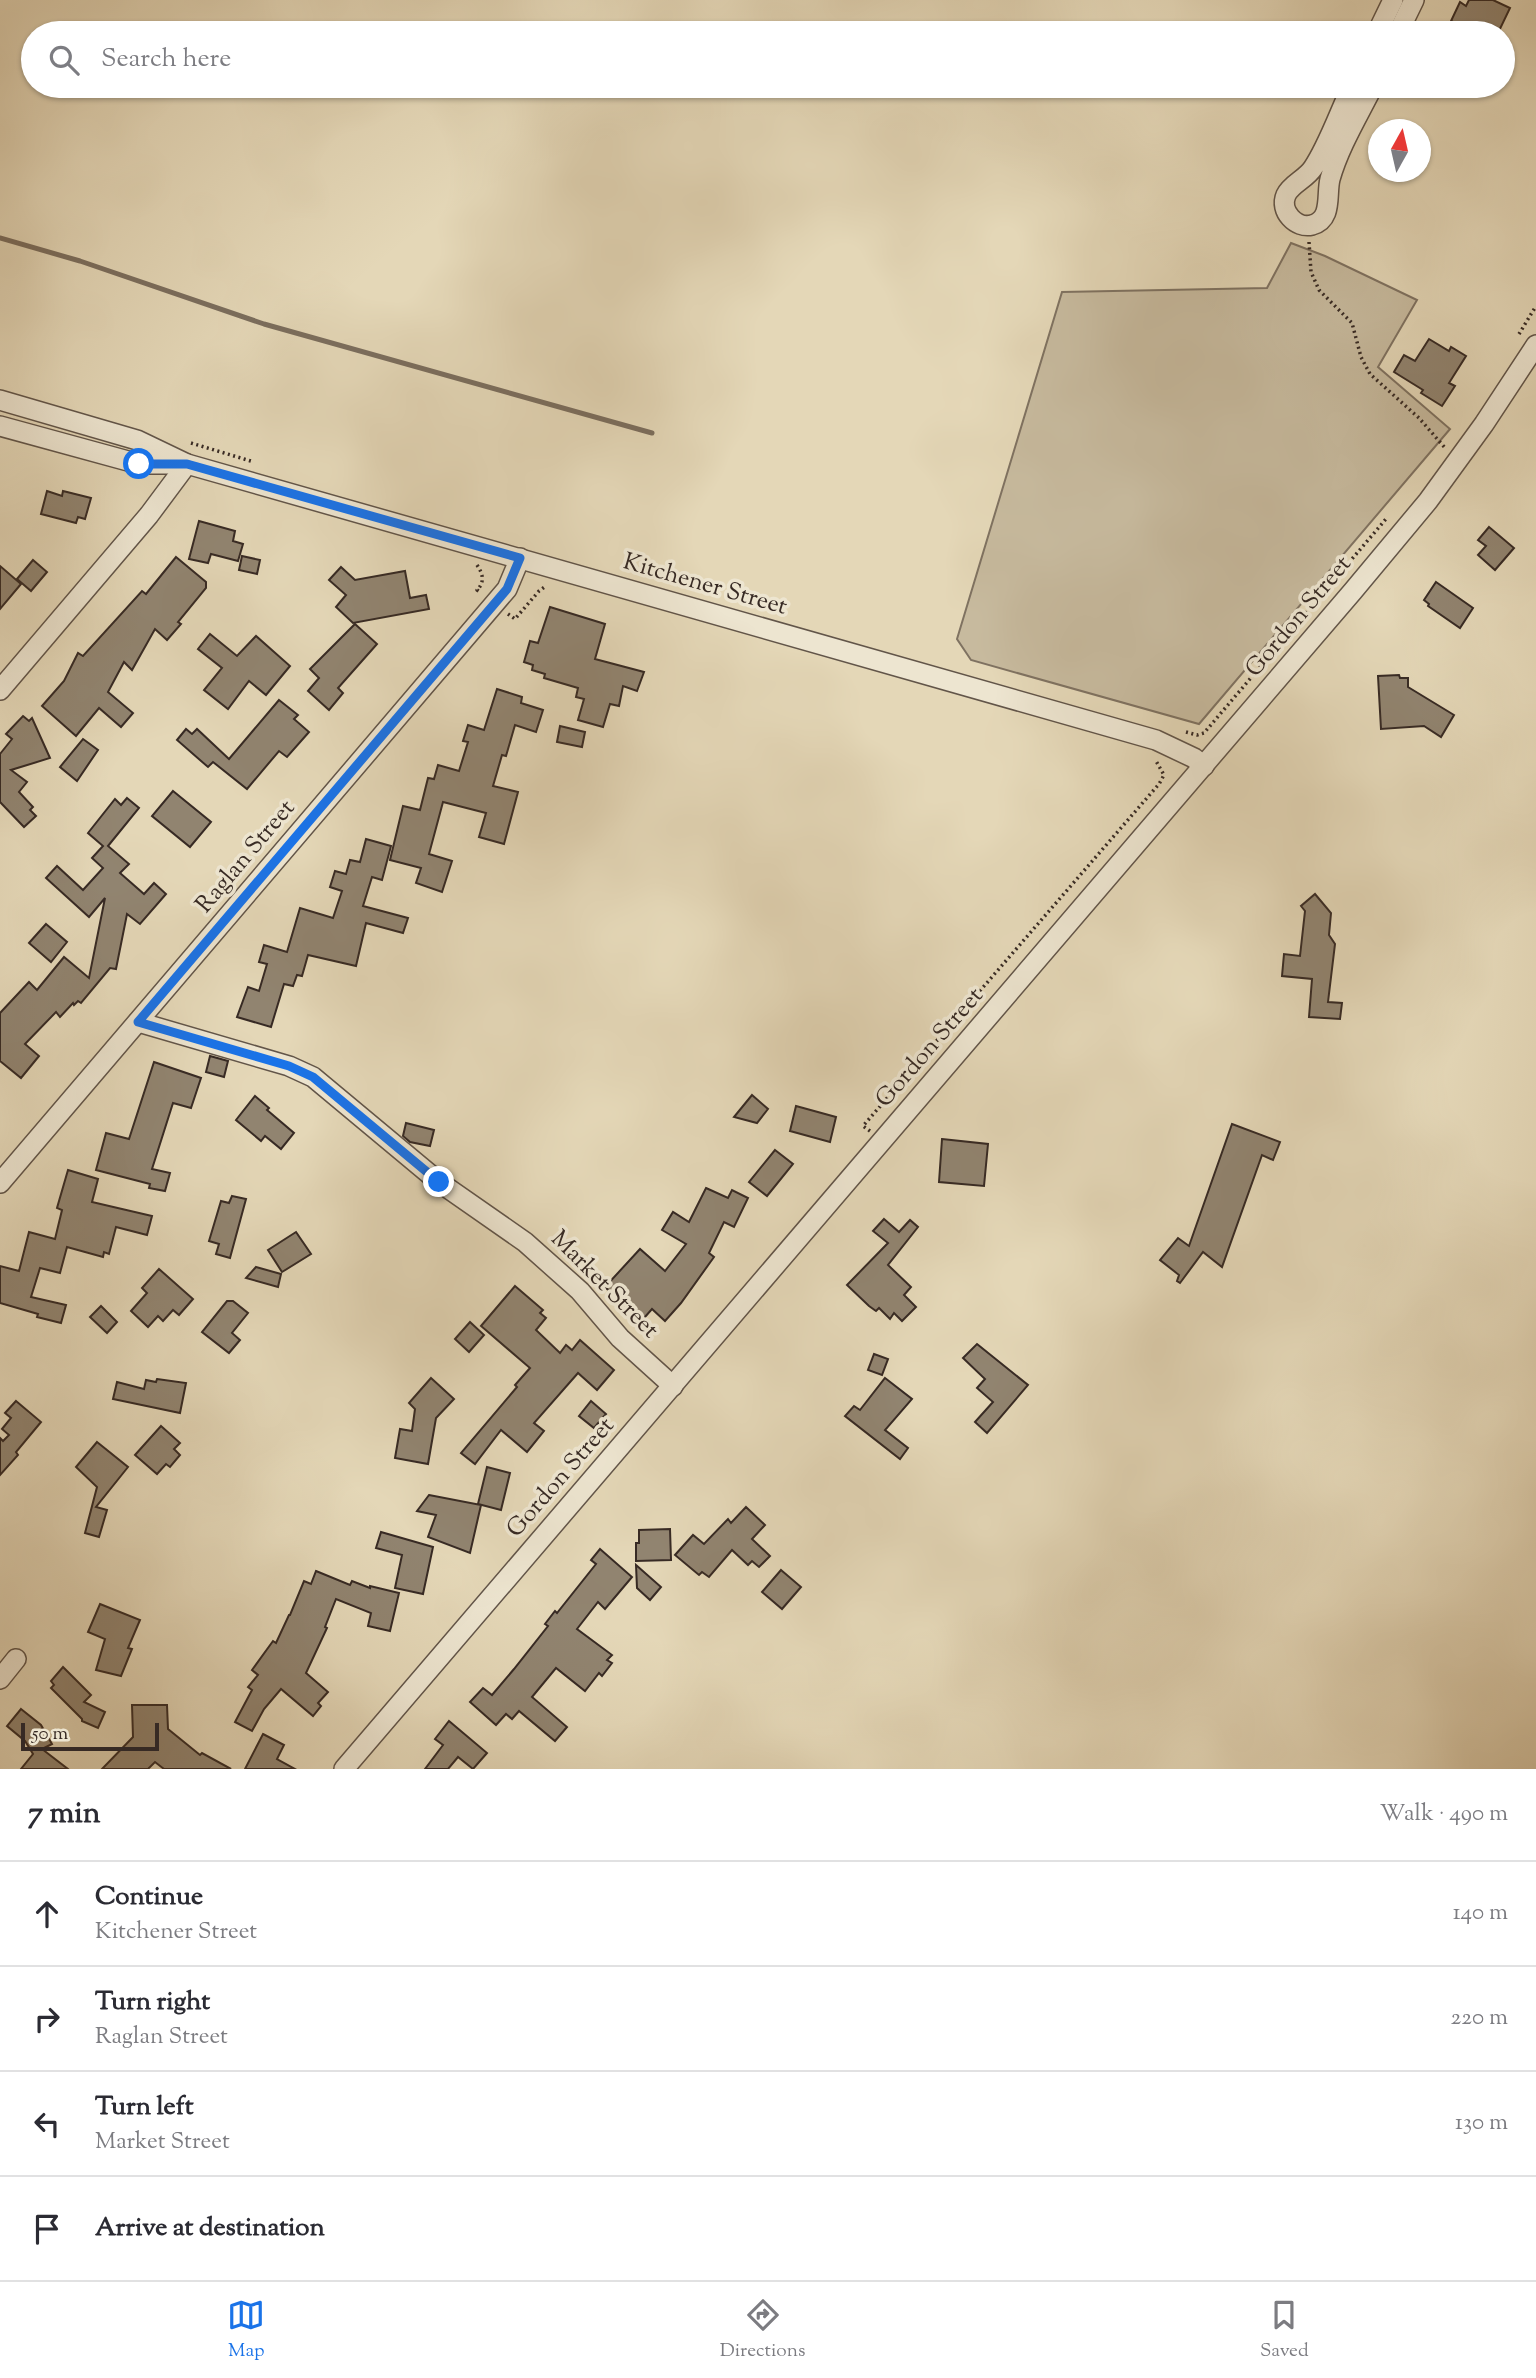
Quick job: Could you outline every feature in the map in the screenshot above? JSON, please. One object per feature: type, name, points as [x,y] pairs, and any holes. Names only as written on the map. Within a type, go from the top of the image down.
[{"type":"street","points":[[1383,21],[1393,0]]},
{"type":"street","points":[[1404,21],[1414,0]]},
{"type":"street","points":[[1346,98],[1313,168],[1286,195],[1285,206],[1289,216],[1297,224],[1309,226],[1320,222],[1327,212],[1329,183],[1335,164],[1367,98]]},
{"type":"street","name":"Gordon Street","points":[[344,1769],[1428,501],[1484,424],[1536,345]]},
{"type":"street","name":"Kitchener Street","points":[[0,400],[137,440],[187,464],[1156,740],[1194,758],[1204,766]]},
{"type":"street","name":"Kitchener Street","points":[[0,426],[139,464],[187,464]]},
{"type":"street","points":[[0,690],[149,515],[187,464]]},
{"type":"street","name":"Raglan Street","points":[[0,1183],[501,597],[514,576],[520,558]]},
{"type":"street","name":"Market Street","points":[[138,1022],[289,1066],[313,1077],[439,1182],[525,1242],[580,1291],[620,1338],[673,1386]]},
{"type":"street","points":[[0,1679],[16,1659]]},
{"type":"path","points":[[1309,226],[1311,272],[1319,290],[1352,323],[1361,357],[1370,374],[1419,418],[1446,449]]},
{"type":"path","points":[[1518,336],[1536,306]]},
{"type":"path","points":[[1440,455],[1453,439]]},
{"type":"path","points":[[1183,731],[1197,735],[1204,733],[1391,513]]},
{"type":"path","points":[[882,1142],[863,1126],[1159,785],[1164,775],[1152,754]]},
{"type":"shaded area","points":[[1291,243],[1325,256],[1417,300],[1378,367],[1450,429],[1199,724],[971,660],[957,639],[1062,292],[1267,288]]},
{"type":"building","points":[[1469,0],[1493,0],[1510,8],[1504,21],[1451,21],[1460,2],[1466,6]]},
{"type":"building","points":[[1429,339],[1449,351],[1451,347],[1466,356],[1449,383],[1455,386],[1442,406],[1394,372],[1404,355],[1415,361]]},
{"type":"building","points":[[47,491],[62,496],[63,491],[91,498],[85,519],[78,517],[76,523],[41,514]]},
{"type":"building","points":[[199,521],[235,531],[233,541],[243,544],[238,561],[211,554],[208,563],[189,559]]},
{"type":"building","points":[[1489,527],[1514,548],[1495,570],[1478,555],[1486,546],[1478,540]]},
{"type":"building","points":[[242,556],[260,560],[257,574],[239,570]]},
{"type":"building","points":[[176,557],[206,582],[206,588],[167,640],[155,629],[132,670],[124,662],[108,692],[133,713],[121,727],[99,708],[76,736],[42,706],[64,681],[78,653],[83,656],[142,591],[146,594]]},
{"type":"building","points":[[33,560],[47,572],[31,591],[17,579]]},
{"type":"building","points":[[0,566],[21,584],[0,609]]},
{"type":"building","points":[[341,567],[355,580],[405,571],[410,598],[426,595],[429,609],[353,623],[336,607],[346,595],[329,580]]},
{"type":"building","points":[[1436,582],[1473,608],[1460,628],[1428,606],[1424,600]]},
{"type":"building","points":[[550,607],[605,624],[595,659],[644,672],[637,691],[623,686],[619,706],[610,704],[603,727],[578,720],[584,699],[576,697],[578,688],[544,678],[545,674],[532,670],[533,665],[524,662],[530,641],[538,643]]},
{"type":"building","points":[[355,624],[377,644],[338,688],[343,693],[329,710],[308,691],[319,678],[310,669]]},
{"type":"building","points":[[210,634],[237,656],[256,636],[290,666],[266,695],[249,681],[228,709],[204,690],[222,668],[198,649]]},
{"type":"building","points":[[1399,675],[1400,678],[1408,678],[1408,687],[1454,715],[1441,737],[1424,726],[1381,729],[1378,676]]},
{"type":"building","points":[[497,689],[522,697],[521,703],[543,710],[536,732],[515,725],[506,756],[502,755],[493,786],[518,792],[504,844],[479,837],[486,813],[443,802],[429,854],[452,861],[442,892],[416,883],[421,868],[390,860],[403,806],[420,810],[428,778],[434,779],[438,765],[459,771],[468,742],[463,741],[468,725],[484,730]]},
{"type":"building","points":[[279,700],[298,715],[294,719],[309,732],[287,757],[279,751],[247,789],[213,762],[208,767],[177,740],[186,729],[192,734],[197,729],[229,759]]},
{"type":"building","points":[[23,716],[29,721],[32,718],[50,758],[11,770],[27,782],[19,792],[33,807],[30,810],[36,816],[24,827],[0,802],[0,754],[12,739],[6,734]]},
{"type":"building","points":[[560,726],[585,732],[582,747],[557,742]]},
{"type":"building","points":[[83,739],[98,750],[77,781],[60,767]]},
{"type":"building","points":[[173,791],[211,822],[190,847],[152,816]]},
{"type":"building","points":[[127,798],[139,808],[108,846],[129,864],[120,873],[144,894],[154,883],[166,894],[140,924],[127,914],[116,969],[110,968],[81,1003],[73,1003],[60,1017],[56,1012],[25,1044],[39,1056],[21,1078],[0,1061],[0,1013],[29,982],[37,990],[64,957],[89,978],[105,898],[89,917],[46,878],[57,866],[83,890],[103,868],[92,858],[103,846],[88,833],[115,799],[121,805]]},
{"type":"building","points":[[366,839],[391,846],[382,880],[372,877],[363,906],[408,918],[403,933],[366,923],[356,966],[308,955],[302,976],[297,975],[293,986],[284,984],[271,1027],[237,1017],[248,987],[259,991],[267,964],[259,962],[264,945],[287,952],[300,908],[333,918],[342,891],[330,887],[335,871],[346,874],[350,860],[360,862]]},
{"type":"building","points":[[1315,894],[1331,913],[1329,935],[1335,944],[1328,1002],[1342,1003],[1340,1019],[1309,1017],[1312,979],[1282,976],[1284,954],[1300,956],[1305,911],[1301,906]]},
{"type":"building","points":[[46,924],[67,942],[51,962],[29,943]]},
{"type":"building","points":[[210,1056],[228,1061],[224,1077],[206,1072]]},
{"type":"building","points":[[154,1062],[201,1078],[191,1108],[173,1103],[152,1169],[170,1173],[165,1191],[149,1188],[150,1184],[96,1170],[106,1133],[129,1139]]},
{"type":"building","points":[[752,1095],[768,1109],[757,1123],[734,1117]]},
{"type":"building","points":[[255,1096],[294,1133],[281,1149],[265,1136],[261,1141],[236,1120]]},
{"type":"building","points":[[796,1106],[836,1117],[830,1142],[790,1131]]},
{"type":"building","points":[[406,1123],[434,1130],[430,1146],[410,1142],[403,1136]]},
{"type":"building","points":[[1232,1124],[1280,1142],[1273,1160],[1262,1155],[1222,1267],[1203,1252],[1180,1283],[1177,1281],[1179,1275],[1160,1260],[1178,1238],[1189,1246]]},
{"type":"building","points":[[942,1139],[988,1144],[984,1186],[939,1182]]},
{"type":"building","points":[[775,1150],[793,1164],[767,1196],[749,1182]]},
{"type":"building","points":[[68,1170],[98,1179],[92,1202],[152,1216],[147,1235],[116,1227],[109,1254],[104,1252],[103,1257],[67,1247],[60,1273],[40,1268],[31,1297],[66,1305],[61,1323],[0,1303],[0,1266],[19,1271],[29,1232],[55,1239],[62,1210],[57,1208]]},
{"type":"building","points":[[706,1188],[728,1198],[732,1190],[748,1198],[734,1227],[724,1222],[709,1253],[714,1257],[681,1303],[665,1321],[652,1309],[637,1326],[620,1310],[624,1305],[605,1287],[640,1249],[665,1271],[686,1244],[662,1230],[673,1212],[689,1222]]},
{"type":"building","points":[[232,1196],[246,1199],[230,1258],[216,1254],[219,1244],[209,1241],[221,1201],[229,1203]]},
{"type":"building","points":[[884,1219],[899,1232],[910,1220],[918,1227],[888,1265],[911,1287],[904,1295],[916,1307],[902,1321],[894,1313],[890,1319],[879,1308],[876,1311],[847,1285],[888,1243],[873,1231]]},
{"type":"building","points":[[296,1232],[311,1254],[282,1272],[268,1250]]},
{"type":"building","points":[[256,1267],[281,1274],[278,1287],[246,1278]]},
{"type":"building","points":[[159,1269],[193,1299],[179,1315],[173,1310],[163,1321],[158,1316],[148,1327],[131,1311],[147,1293],[142,1288]]},
{"type":"building","points":[[515,1286],[543,1310],[540,1313],[546,1318],[536,1330],[560,1353],[566,1345],[572,1350],[580,1340],[614,1370],[597,1390],[578,1373],[534,1423],[544,1431],[527,1452],[501,1430],[475,1464],[461,1453],[530,1368],[481,1326]]},
{"type":"building","points":[[227,1301],[233,1301],[248,1313],[232,1333],[240,1340],[229,1353],[202,1332]]},
{"type":"building","points":[[101,1306],[117,1322],[107,1333],[90,1317]]},
{"type":"building","points":[[470,1322],[484,1335],[469,1352],[455,1339]]},
{"type":"building","points":[[977,1344],[1028,1385],[987,1433],[975,1422],[993,1402],[977,1388],[985,1379],[963,1358]]},
{"type":"building","points":[[874,1354],[888,1359],[882,1375],[868,1370]]},
{"type":"building","points":[[431,1378],[454,1399],[436,1418],[428,1464],[395,1458],[400,1429],[412,1431],[415,1409],[409,1403]]},
{"type":"building","points":[[885,1378],[912,1399],[885,1430],[908,1448],[900,1459],[845,1416],[854,1406],[860,1410]]},
{"type":"building","points":[[157,1379],[186,1383],[180,1413],[113,1399],[117,1382],[144,1389],[146,1380],[156,1382]]},
{"type":"building","points":[[16,1401],[41,1422],[0,1475],[0,1438],[3,1441],[9,1435],[2,1429],[11,1418],[5,1413]]},
{"type":"building","points":[[591,1401],[606,1414],[594,1428],[579,1416]]},
{"type":"building","points":[[161,1426],[180,1443],[174,1449],[180,1455],[170,1467],[166,1464],[157,1474],[135,1455]]},
{"type":"building","points":[[97,1442],[128,1467],[96,1507],[107,1510],[99,1537],[85,1533],[97,1487],[76,1467]]},
{"type":"building","points":[[487,1467],[510,1473],[501,1510],[478,1504]]},
{"type":"building","points":[[429,1495],[481,1505],[470,1553],[428,1537],[436,1515],[417,1511]]},
{"type":"building","points":[[746,1507],[765,1525],[752,1539],[770,1556],[759,1567],[752,1561],[748,1565],[732,1550],[709,1577],[702,1572],[699,1575],[675,1555],[693,1535],[704,1544],[728,1519],[731,1523]]},
{"type":"building","points":[[670,1529],[671,1560],[636,1561],[639,1530]]},
{"type":"building","points":[[381,1532],[433,1547],[423,1594],[395,1588],[402,1555],[376,1548]]},
{"type":"building","points":[[600,1549],[632,1577],[605,1609],[598,1602],[577,1629],[612,1655],[607,1660],[612,1663],[602,1676],[599,1673],[585,1691],[556,1668],[532,1697],[567,1727],[555,1741],[519,1711],[512,1719],[506,1714],[496,1725],[470,1702],[483,1688],[492,1695],[548,1626],[545,1624],[555,1611],[557,1613],[596,1564],[591,1560]]},
{"type":"building","points":[[636,1565],[661,1587],[650,1600],[637,1588]]},
{"type":"building","points":[[781,1570],[801,1587],[782,1609],[762,1592]]},
{"type":"building","points":[[316,1571],[350,1585],[352,1581],[370,1588],[399,1593],[390,1631],[368,1626],[371,1613],[336,1599],[325,1627],[327,1628],[306,1673],[328,1692],[318,1703],[321,1706],[313,1716],[281,1689],[264,1709],[252,1731],[235,1722],[252,1690],[248,1687],[258,1675],[252,1670],[273,1641],[276,1643],[304,1581],[311,1584]]},
{"type":"building","points":[[100,1604],[140,1620],[128,1648],[132,1649],[121,1676],[96,1670],[105,1639],[88,1632]]},
{"type":"building","points":[[63,1667],[91,1695],[84,1702],[105,1712],[98,1728],[82,1721],[51,1688],[54,1685],[51,1681]]},
{"type":"building","points":[[132,1705],[167,1705],[168,1729],[200,1755],[202,1753],[231,1769],[164,1769],[155,1762],[148,1769],[102,1769],[133,1737]]},
{"type":"building","points":[[21,1709],[41,1725],[52,1744],[42,1749],[68,1769],[21,1769],[33,1754],[25,1741],[7,1726]]},
{"type":"building","points":[[449,1721],[487,1753],[473,1769],[458,1757],[448,1769],[425,1769],[443,1745],[435,1739]]},
{"type":"building","points":[[263,1734],[284,1745],[277,1759],[295,1769],[245,1769]]},
{"type":"waterway","points":[[0,238],[80,261],[264,324],[652,433]]},
{"type":"route","points":[[139,464],[187,464],[520,558],[507,589],[138,1022],[289,1066],[313,1077],[439,1182]]}]
